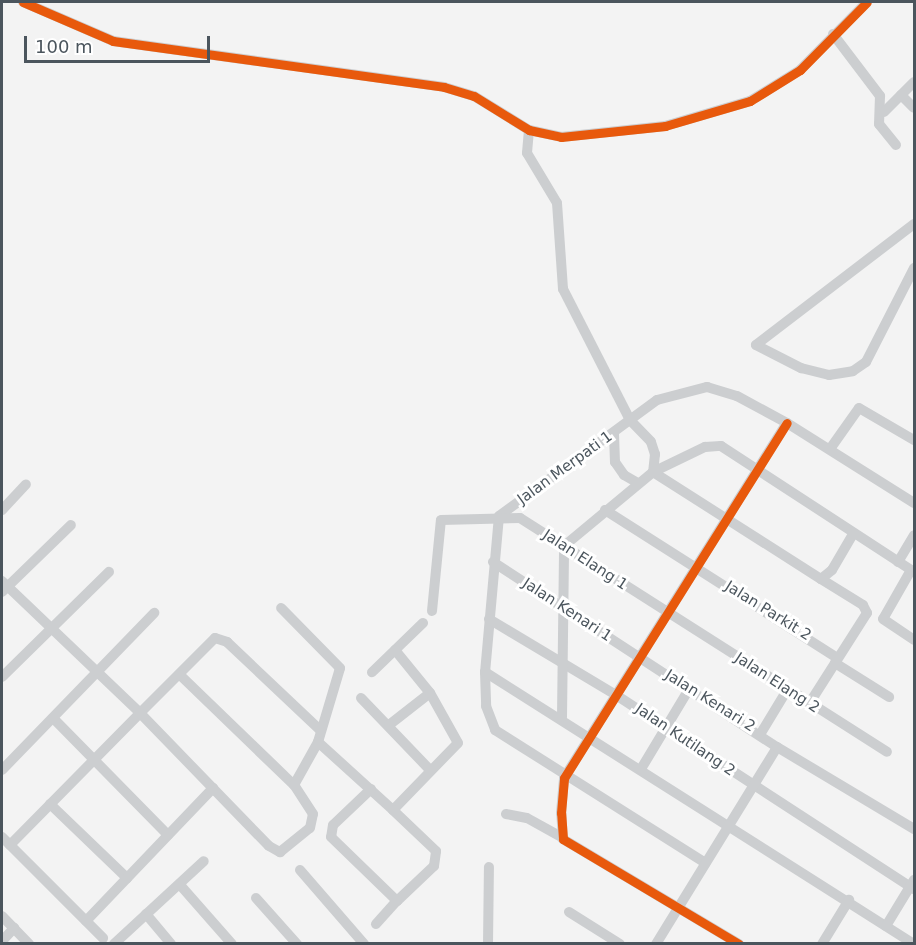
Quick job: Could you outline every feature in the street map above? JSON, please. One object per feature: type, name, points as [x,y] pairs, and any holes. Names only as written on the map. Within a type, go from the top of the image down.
[{"type":"street","points":[[23,2],[113,41],[453,89],[474,96],[529,130],[561,137],[665,126],[709,116],[777,87],[867,2]]},
{"type":"street","points":[[833,34],[880,96],[879,124],[896,145]]},
{"type":"street","points":[[884,112],[915,82]]},
{"type":"street","points":[[901,95],[915,108]]},
{"type":"street","points":[[529,130],[527,153],[557,203],[563,289],[630,420],[653,447],[653,472]]},
{"type":"street","points":[[912,231],[756,345],[801,368],[829,375],[853,371],[866,362],[915,268]]},
{"type":"street","name":"Jalan Merpati 1","points":[[499,516],[614,434],[657,400],[707,387],[737,396],[787,423],[915,503]]},
{"type":"street","points":[[830,449],[859,408],[915,440]]},
{"type":"street","points":[[560,836],[564,778],[642,658],[667,614],[787,423]]},
{"type":"street","points":[[614,434],[615,462],[624,475],[638,483]]},
{"type":"street","points":[[562,717],[565,663],[564,546],[653,472],[714,445],[913,571],[883,619],[915,640]]},
{"type":"street","points":[[653,472],[867,610],[809,704]]},
{"type":"street","points":[[2,510],[26,484]]},
{"type":"street","name":"Jalan Parkit 2","points":[[605,510],[697,567],[889,696]]},
{"type":"street","points":[[432,611],[441,520],[499,516],[484,672],[486,706],[495,730],[564,778],[705,863]]},
{"type":"street","name":"Jalan Elang 1","points":[[499,516],[520,519],[667,614]]},
{"type":"street","points":[[71,525],[3,587],[140,713],[280,852],[309,828],[313,814],[294,785],[180,675]]},
{"type":"street","points":[[821,579],[832,570],[854,534]]},
{"type":"street","points":[[898,562],[915,535]]},
{"type":"street","name":"Jalan Kenari 1","points":[[493,562],[642,658]]},
{"type":"street","points":[[2,677],[109,572]]},
{"type":"street","points":[[281,608],[340,668],[319,736],[294,785]]},
{"type":"street","points":[[2,770],[154,613]]},
{"type":"street","name":"Jalan Elang 2","points":[[667,614],[887,752]]},
{"type":"street","name":"Jalan Kutilang 2","points":[[489,619],[565,663],[665,726],[753,786],[913,885]]},
{"type":"street","points":[[372,672],[423,623]]},
{"type":"street","points":[[103,938],[6,841],[50,804],[180,675],[208,642],[215,638],[227,642],[371,789],[436,851],[434,866],[376,924]]},
{"type":"street","points":[[393,810],[458,744],[430,693],[395,650]]},
{"type":"street","name":"Jalan Kenari 2","points":[[642,658],[761,733],[777,747],[915,829]]},
{"type":"street","points":[[484,672],[562,717],[914,944]]},
{"type":"street","points":[[641,769],[689,689]]},
{"type":"street","points":[[761,733],[787,690]]},
{"type":"street","points":[[389,725],[430,693]]},
{"type":"street","points":[[361,698],[430,770]]},
{"type":"street","points":[[53,718],[168,835]]},
{"type":"street","points":[[656,944],[777,747]]},
{"type":"street","points":[[86,921],[213,788]]},
{"type":"street","points":[[371,789],[333,825],[331,837],[397,901]]},
{"type":"street","points":[[50,804],[127,878]]},
{"type":"street","points":[[506,814],[527,818],[560,836],[739,944]]},
{"type":"street","points":[[114,944],[181,886],[204,861]]},
{"type":"street","points":[[488,944],[489,867]]},
{"type":"street","points":[[300,870],[357,941]]},
{"type":"street","points":[[886,926],[913,885]]},
{"type":"street","points":[[181,886],[232,944]]},
{"type":"street","points":[[256,898],[297,944]]},
{"type":"street","points":[[822,944],[849,900]]},
{"type":"street","points":[[569,912],[620,944]]},
{"type":"street","points":[[146,914],[171,944]]},
{"type":"street","points":[[2,916],[29,944]]},
{"type":"street","points":[[2,941],[14,928]]},
{"type":"cycle path","points":[[23,2],[113,41],[444,87],[474,96],[529,130],[561,137],[665,126],[750,101],[800,70],[867,2]]},
{"type":"cycle path","points":[[739,944],[563,839],[561,813],[564,778],[787,423]]}]
